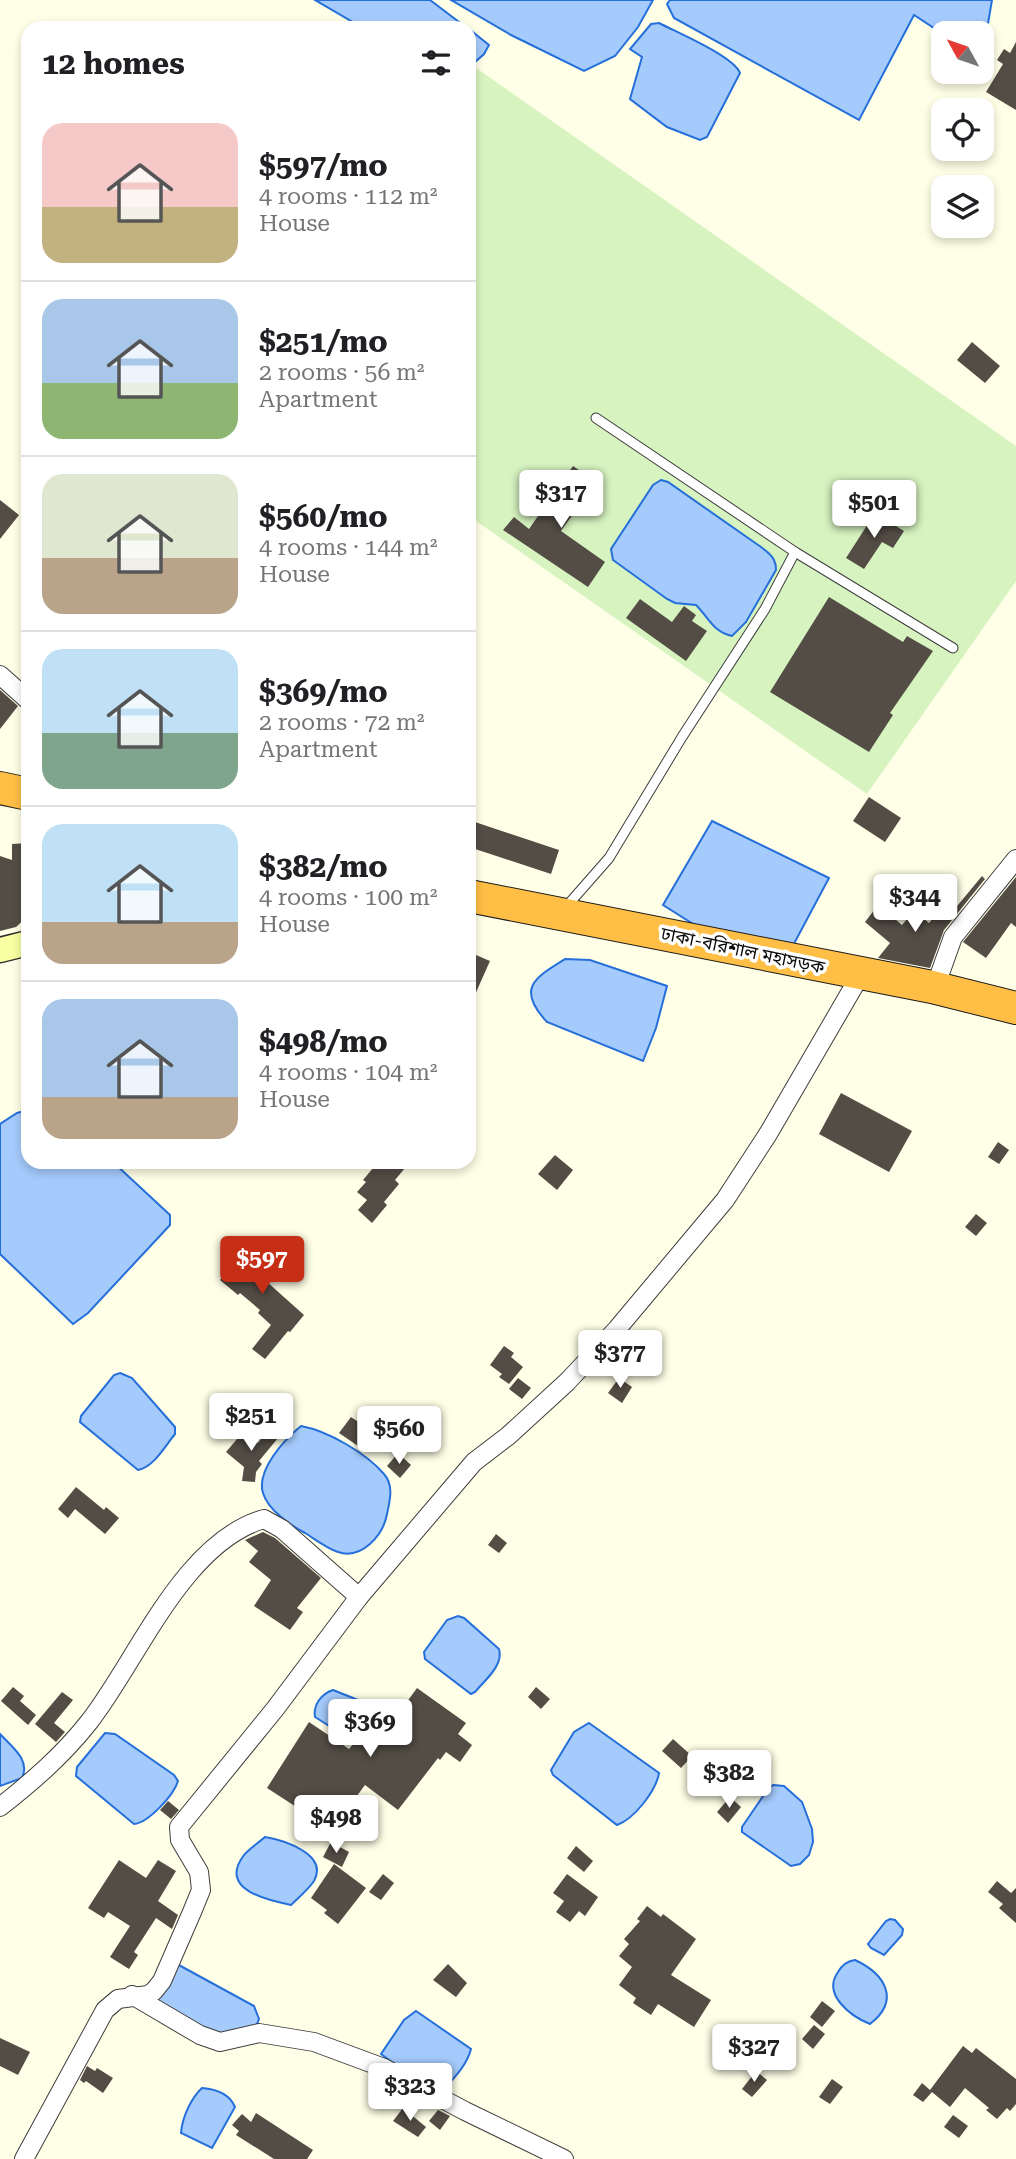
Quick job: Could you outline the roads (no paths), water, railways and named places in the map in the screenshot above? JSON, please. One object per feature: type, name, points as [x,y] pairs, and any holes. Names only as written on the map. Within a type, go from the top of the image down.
[{"type":"highway","points":[[0,788],[21,792]]},
{"type":"highway","name":"ঢাকা-বরিশাল মহাসড়ক","points":[[476,897],[932,987],[1016,1008]]},
{"type":"main road","points":[[0,950],[21,945]]},
{"type":"street","points":[[0,675],[21,694]]},
{"type":"street","points":[[932,987],[938,979],[953,937],[1016,859]]},
{"type":"street","points":[[23,2159],[105,2010],[117,1998],[148,1995],[162,1981],[201,1890],[199,1872],[180,1840],[179,1827],[275,1709],[359,1597],[474,1462],[508,1436],[567,1382],[617,1329],[725,1200],[768,1134],[861,974]]},
{"type":"street","points":[[0,1807],[45,1771],[89,1721],[172,1594],[218,1544],[251,1523],[264,1519],[282,1529],[359,1597]]},
{"type":"street","points":[[132,1995],[200,2035],[220,2042],[259,2033],[314,2042],[384,2068],[564,2159]]},
{"type":"lane","points":[[596,418],[795,552],[953,648]]},
{"type":"lane","points":[[560,914],[609,858],[682,737],[765,609],[795,552]]},
{"type":"water","points":[[315,0],[430,0],[458,21],[351,21]]},
{"type":"water","points":[[451,0],[653,0],[638,27],[615,56],[584,71],[511,35]]},
{"type":"water","points":[[670,0],[992,0],[988,21],[931,21],[931,26],[914,15],[859,120],[674,18],[667,4]]},
{"type":"water","points":[[659,23],[716,52],[740,73],[707,137],[700,140],[667,127],[630,99],[642,57],[630,49],[651,24]]},
{"type":"water","points":[[476,35],[489,45],[476,61]]},
{"type":"water","points":[[661,480],[668,482],[761,547],[774,559],[776,570],[746,622],[732,636],[716,628],[696,605],[675,603],[667,599],[613,560],[611,549],[653,485]]},
{"type":"water","points":[[712,821],[829,878],[789,953],[698,927],[663,905]]},
{"type":"water","points":[[565,959],[590,960],[667,986],[656,1028],[643,1061],[547,1022],[538,1011],[532,1001],[533,985],[545,972]]},
{"type":"water","points":[[21,1112],[21,1169],[121,1169],[170,1215],[170,1225],[88,1313],[73,1324],[0,1254],[0,1124]]},
{"type":"water","points":[[120,1373],[132,1378],[175,1427],[175,1434],[159,1455],[149,1465],[138,1470],[80,1422],[81,1416],[114,1375]]},
{"type":"water","points":[[301,1426],[346,1444],[367,1458],[387,1478],[390,1493],[385,1522],[376,1538],[355,1553],[347,1554],[329,1548],[286,1521],[275,1511],[263,1493],[264,1475],[273,1456]]},
{"type":"water","points":[[458,1616],[464,1618],[499,1649],[500,1655],[488,1677],[471,1694],[425,1659],[424,1652],[447,1620]]},
{"type":"water","points":[[333,1690],[372,1708],[372,1717],[353,1741],[315,1717],[319,1700]]},
{"type":"water","points":[[589,1723],[659,1773],[654,1788],[643,1803],[630,1817],[617,1825],[553,1775],[551,1770],[574,1732]]},
{"type":"water","points":[[105,1733],[115,1734],[174,1775],[178,1781],[160,1807],[140,1822],[134,1824],[76,1776],[77,1767]]},
{"type":"water","points":[[0,1734],[22,1759],[24,1771],[22,1778],[0,1786]]},
{"type":"water","points":[[773,1785],[784,1786],[802,1802],[812,1829],[813,1842],[809,1855],[800,1864],[791,1866],[742,1832],[742,1827]]},
{"type":"water","points":[[265,1837],[302,1850],[315,1863],[317,1871],[314,1881],[291,1905],[248,1891],[237,1876],[244,1855]]},
{"type":"water","points":[[890,1919],[895,1920],[903,1929],[902,1935],[884,1955],[868,1944]]},
{"type":"water","points":[[855,1960],[874,1973],[885,1988],[885,2006],[870,2024],[847,2010],[840,2003],[833,1988],[841,1967]]},
{"type":"water","points":[[177,1964],[254,2006],[259,2019],[255,2029],[219,2037],[156,2000]]},
{"type":"water","points":[[416,2011],[471,2049],[463,2066],[442,2090],[430,2090],[381,2054],[404,2020]]},
{"type":"water","points":[[202,2088],[221,2093],[229,2098],[235,2107],[212,2148],[181,2133],[188,2109]]}]
